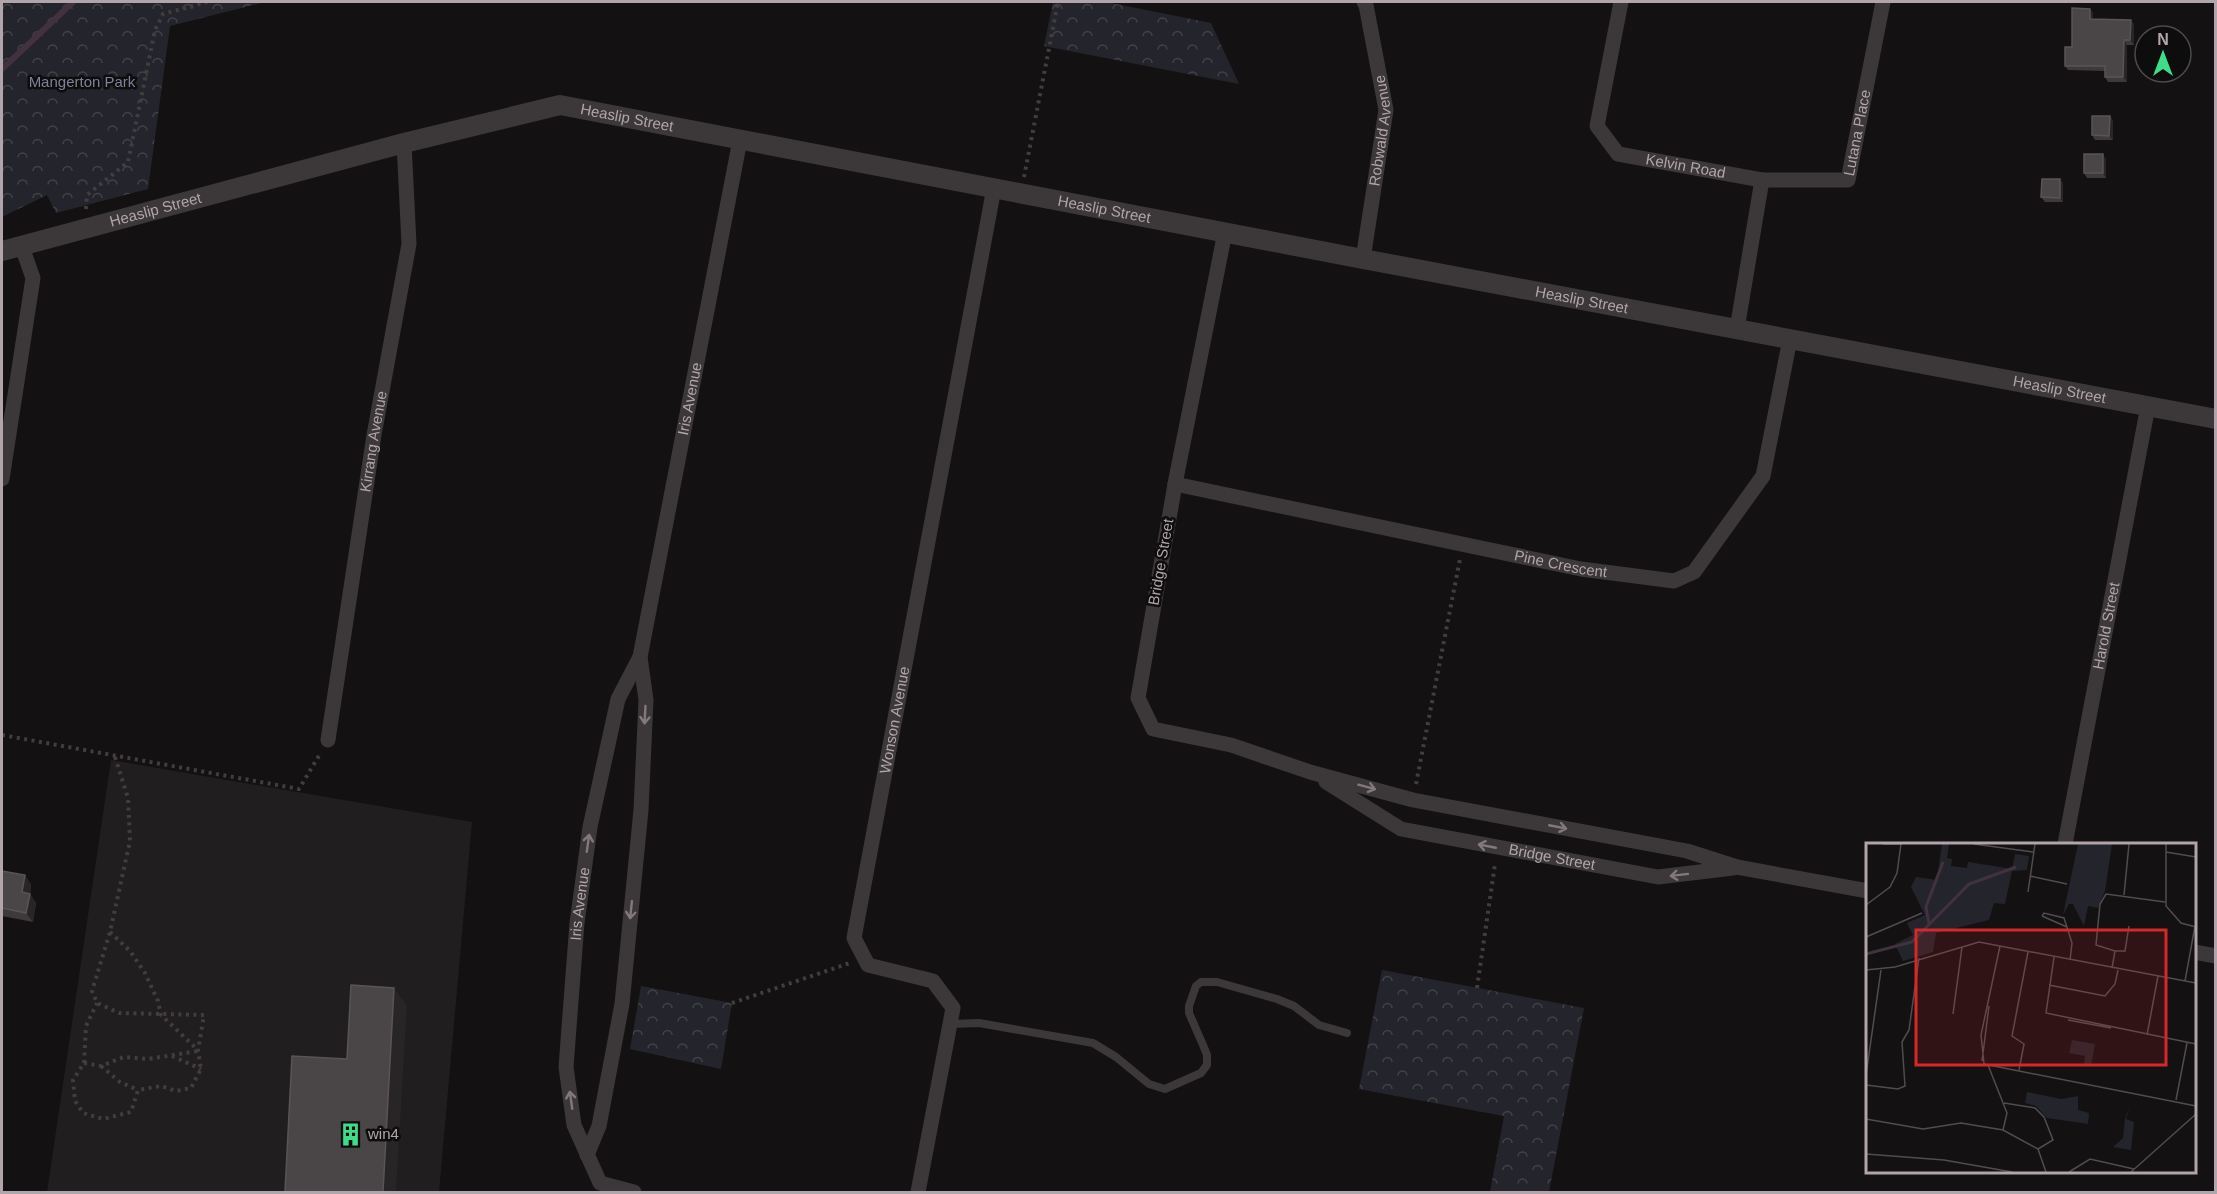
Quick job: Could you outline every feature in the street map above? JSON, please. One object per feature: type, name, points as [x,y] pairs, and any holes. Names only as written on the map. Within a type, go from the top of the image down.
[{"type":"street","name":"Robwald Avenue","points":[[1363,259],[1386,111],[1364,2]]},
{"type":"street","name":"Kelvin Road","points":[[1621,2],[1597,126],[1618,154],[1762,180]]},
{"type":"street","name":"Lutana Place","points":[[1762,180],[1848,180],[1883,2]]},
{"type":"street","name":"Heaslip Street","points":[[2,251],[83,227],[404,143],[560,105],[2216,419]]},
{"type":"street","name":"Iris Avenue","points":[[634,1192],[600,1183],[574,1125],[566,1067],[577,923],[590,827],[618,699],[640,657],[740,140]]},
{"type":"street","name":"Kirrang Avenue","points":[[328,740],[374,435],[409,244],[404,143]]},
{"type":"street","points":[[1737,329],[1762,180]]},
{"type":"street","name":"Wonson Avenue","points":[[865,958],[854,938],[994,188]]},
{"type":"street","name":"Bridge Street","points":[[1225,232],[1175,484],[1138,698],[1153,729],[1231,745],[1310,772],[1413,800],[1687,851],[1737,867],[1866,891]]},
{"type":"street","points":[[2,479],[33,278],[21,244]]},
{"type":"street","name":"Pine Crescent","points":[[1175,484],[1462,546],[1581,569],[1674,581],[1694,572],[1763,476],[1790,339]]},
{"type":"street","name":"Harold Street","points":[[2065,843],[2148,406]]},
{"type":"street","name":"Iris Avenue","points":[[587,1155],[599,1126],[622,1004],[641,799],[646,700],[640,657]]},
{"type":"street","name":"Bridge Street","points":[[1310,772],[1401,829],[1658,877],[1737,867]]},
{"type":"street","points":[[2196,952],[2216,956]]},
{"type":"street","points":[[865,958],[868,965],[933,981],[953,1008],[918,1192]]},
{"type":"lane","points":[[950,1024],[979,1023],[1093,1043],[1116,1057],[1149,1084],[1165,1089],[1201,1073],[1207,1065],[1207,1055],[1189,1012],[1196,986],[1201,982],[1217,982],[1277,999],[1294,1006],[1319,1025],[1347,1033]]},
{"type":"path","points":[[83,227],[87,195],[128,162],[155,30],[163,14],[207,2]]},
{"type":"path","points":[[1021,193],[1058,2]]},
{"type":"path","points":[[1413,800],[1462,546]]},
{"type":"path","points":[[2,735],[299,789],[328,740]]},
{"type":"path","points":[[84,1063],[101,1066],[120,1082],[138,1090],[161,1086],[176,1091],[191,1088],[201,1069],[198,1051],[204,1016],[119,1013],[97,1003],[92,991],[110,932],[130,841],[128,798],[115,757]]},
{"type":"path","points":[[1477,988],[1497,848]]},
{"type":"path","points":[[110,932],[130,951],[145,973],[158,1000],[161,1015],[198,1051]]},
{"type":"path","points":[[732,1004],[865,958]]},
{"type":"path","points":[[97,1003],[86,1026],[84,1063],[73,1080],[75,1101],[83,1113],[103,1119],[131,1112],[138,1090]]},
{"type":"path","points":[[101,1066],[124,1057],[148,1059],[198,1051]]},
{"type":"path","points":[[171,1056],[201,1069]]},
{"type":"shaded area","points":[[111,760],[472,822],[439,1192],[47,1192]]},
{"type":"green space","name":"Mangerton Park","points":[[2,2],[265,2],[170,26],[148,189],[56,213],[47,195],[2,217]]},
{"type":"green space","points":[[1053,2],[1106,2],[1211,23],[1239,84],[1044,46]]},
{"type":"green space","points":[[1382,970],[1584,1008],[1549,1192],[1490,1192],[1504,1116],[1359,1089]]},
{"type":"green space","points":[[641,986],[732,1003],[721,1069],[630,1049]]},
{"type":"building","points":[[2072,8],[2090,9],[2090,19],[2131,20],[2130,40],[2124,40],[2123,77],[2105,77],[2105,66],[2065,66],[2065,47],[2072,47]]},
{"type":"building","points":[[2092,116],[2110,116],[2109,136],[2092,135]]},
{"type":"building","points":[[2084,154],[2103,154],[2103,173],[2084,173]]},
{"type":"building","points":[[2042,179],[2060,179],[2060,198],[2041,197]]},
{"type":"building","points":[[2,871],[25,875],[22,892],[30,894],[26,913],[2,908]]},
{"type":"building","name":"win4","points":[[351,985],[394,988],[383,1192],[285,1192],[292,1056],[347,1059]]},
{"type":"waterway","points":[[2,69],[73,2]]},
{"type":"place","name":"win4","points":[[350,1134]]}]
